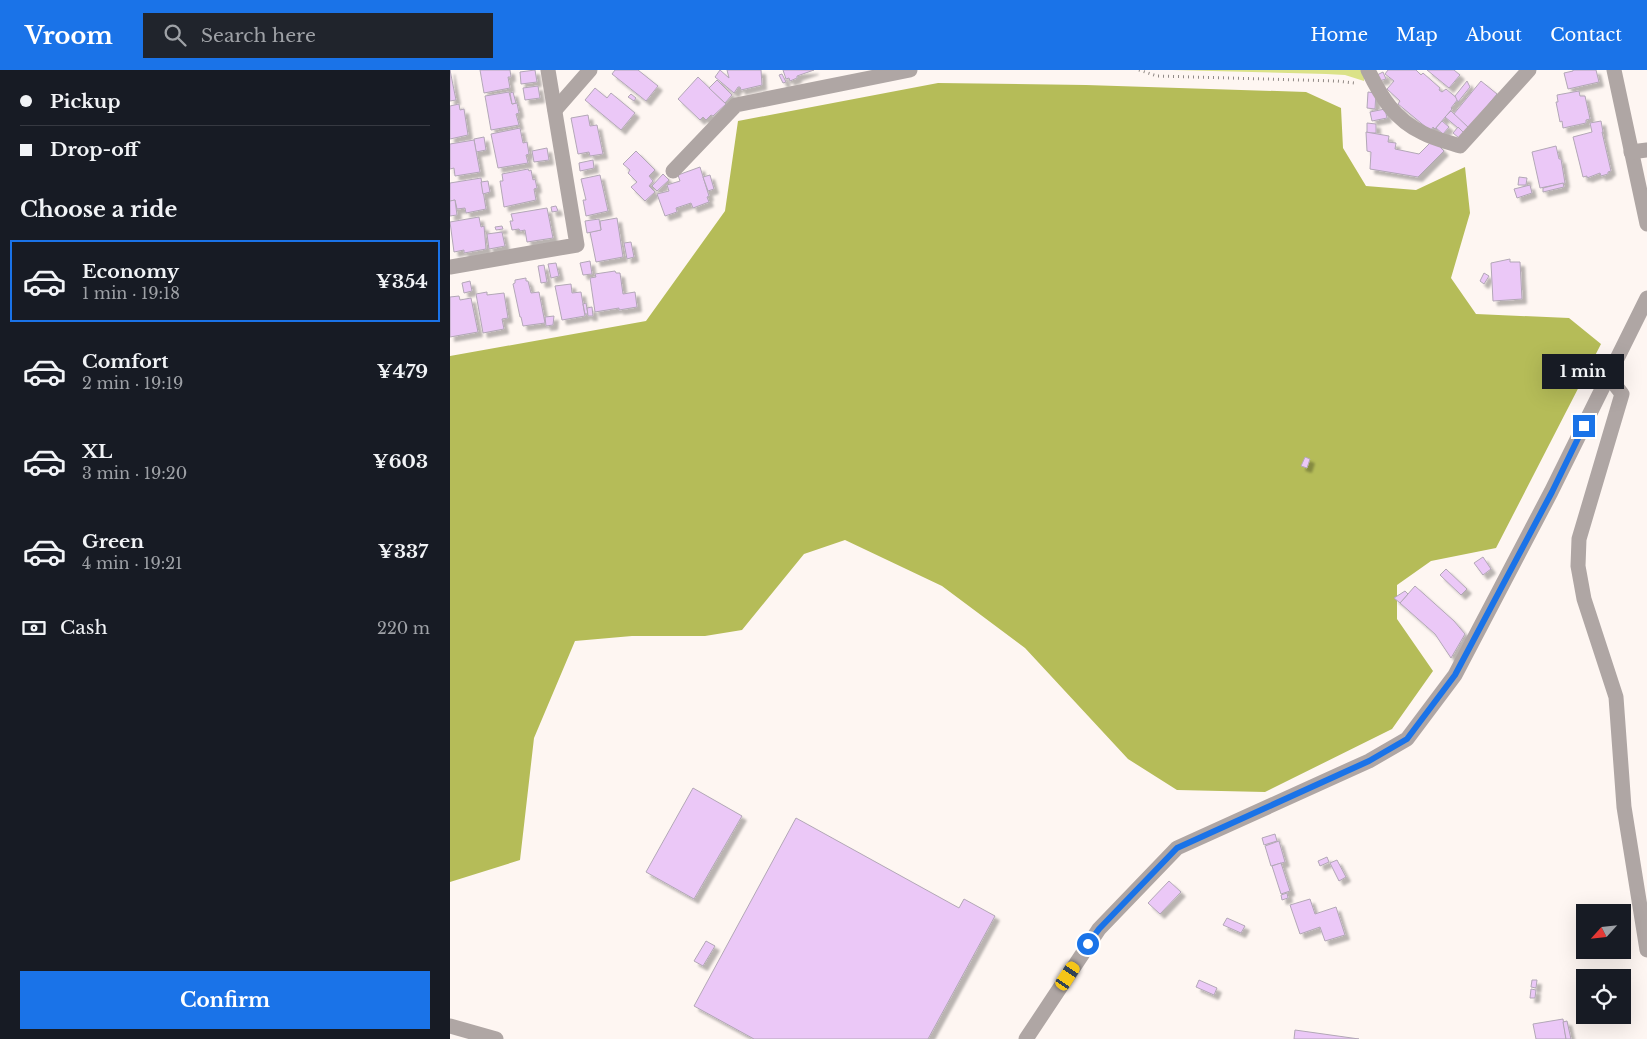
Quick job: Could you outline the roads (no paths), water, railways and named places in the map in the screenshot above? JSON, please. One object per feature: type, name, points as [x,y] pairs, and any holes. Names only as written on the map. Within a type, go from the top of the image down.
[{"type":"street","points":[[450,267],[578,245],[548,70]]},
{"type":"street","points":[[554,110],[590,70]]},
{"type":"street","points":[[672,171],[736,105],[838,77],[910,70]]},
{"type":"street","points":[[1368,70],[1395,115],[1422,133],[1460,146],[1529,70]]},
{"type":"street","points":[[1614,70],[1647,224]]},
{"type":"street","points":[[1631,152],[1647,150]]},
{"type":"street","points":[[1026,1039],[1099,929],[1177,848],[1369,761],[1407,739],[1455,675],[1552,492],[1647,298]]},
{"type":"street","points":[[1609,376],[1622,394],[1579,539],[1578,566],[1584,599],[1616,697],[1624,807],[1647,950]]},
{"type":"street","points":[[450,1026],[496,1039]]}]
